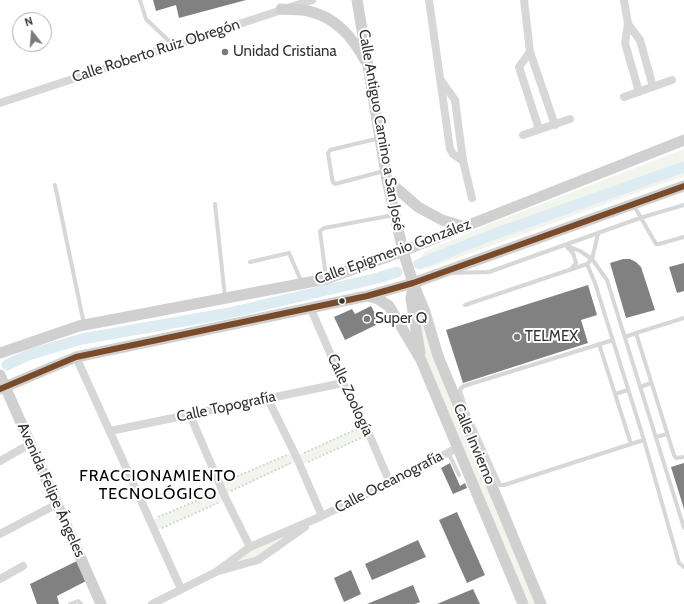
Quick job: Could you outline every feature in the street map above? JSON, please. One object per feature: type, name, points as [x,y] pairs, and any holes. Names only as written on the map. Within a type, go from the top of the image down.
[{"type":"street","name":"Calle Roberto Ruiz Obregón","points":[[0,103],[312,0]]},
{"type":"street","name":"Calle Antiguo Camino a San José","points":[[357,0],[386,176],[404,253],[413,281]]},
{"type":"street","points":[[429,0],[450,149],[453,154],[463,161]]},
{"type":"street","points":[[524,0],[530,52],[555,124]]},
{"type":"street","points":[[624,0],[628,24],[625,43],[639,92]]},
{"type":"street","points":[[281,9],[309,11],[335,22],[355,43],[368,67]]},
{"type":"street","points":[[628,24],[640,40],[653,87]]},
{"type":"street","points":[[530,52],[519,67],[539,129]]},
{"type":"street","points":[[439,78],[455,100],[463,161],[472,198]]},
{"type":"street","points":[[624,97],[672,80]]},
{"type":"street","points":[[523,134],[570,119]]},
{"type":"street","name":"Calle Epigmenio González","points":[[0,354],[84,325],[326,279],[404,253],[465,227],[684,140]]},
{"type":"street","points":[[386,176],[418,207],[442,220],[465,227]]},
{"type":"street","name":"Calle Epigmenio González","points":[[3,388],[76,357],[367,296],[444,272],[580,225],[632,204],[684,186]]},
{"type":"street","points":[[413,281],[411,299],[421,360]]},
{"type":"street","name":"Calle Invierno","points":[[413,281],[425,312],[438,356],[541,604]]},
{"type":"street","points":[[367,296],[378,299],[389,306],[421,360]]},
{"type":"street","name":"Calle Zoología","points":[[310,307],[343,383],[369,434],[390,483]]},
{"type":"street","points":[[76,357],[181,589]]},
{"type":"street","name":"Calle Invierno","points":[[421,360],[432,388],[452,450],[523,604]]},
{"type":"street","name":"Avenida Felipe Ángeles","points":[[0,375],[3,388],[30,444],[101,604]]},
{"type":"street","name":"Calle Topografía","points":[[110,431],[343,383]]},
{"type":"street","points":[[268,399],[322,516]]},
{"type":"street","points":[[190,415],[223,492],[250,547]]},
{"type":"street","points":[[0,461],[30,444]]},
{"type":"street","name":"Calle Oceanografía","points":[[216,572],[250,547],[322,516],[390,483],[452,450]]},
{"type":"street","points":[[0,534],[57,504]]},
{"type":"street","name":"Calle Oceanografía","points":[[152,604],[216,572],[258,560],[322,516]]},
{"type":"street","points":[[0,579],[23,566]]},
{"type":"lane","points":[[140,0],[146,19],[173,45]]},
{"type":"lane","points":[[380,138],[330,150],[328,153],[332,178],[335,184],[386,176]]},
{"type":"lane","points":[[55,185],[84,325]]},
{"type":"lane","points":[[215,204],[225,298]]},
{"type":"lane","points":[[632,204],[656,244],[684,237]]},
{"type":"lane","points":[[444,272],[489,272],[640,218],[684,205]]},
{"type":"lane","points":[[326,279],[320,231],[324,228],[395,215]]},
{"type":"lane","points":[[465,305],[587,264],[592,259],[598,234]]},
{"type":"lane","points":[[565,245],[580,251],[592,259],[607,280],[684,528]]},
{"type":"lane","points":[[565,245],[573,253],[576,263],[570,270]]},
{"type":"lane","points":[[250,262],[289,253],[302,284]]},
{"type":"lane","points":[[587,264],[595,283],[644,440],[679,563],[684,567]]},
{"type":"lane","points":[[625,337],[684,318]]},
{"type":"lane","points":[[636,333],[674,456],[676,458],[684,457]]},
{"type":"lane","points":[[612,340],[464,386],[460,391],[500,485],[644,440]]},
{"type":"lane","points":[[599,344],[631,444]]},
{"type":"lane","points":[[640,386],[651,383]]},
{"type":"lane","points":[[615,394],[628,390]]},
{"type":"lane","points":[[656,437],[667,434]]},
{"type":"lane","points":[[452,450],[459,475]]},
{"type":"lane","points":[[70,604],[78,601],[81,604]]},
{"type":"path","points":[[150,521],[223,492],[297,459],[365,426]]},
{"type":"path","points":[[155,531],[223,492],[297,459],[369,434]]},
{"type":"shaded area","points":[[684,149],[684,177],[666,182],[427,269],[421,258],[424,252],[487,225]]},
{"type":"shaded area","points":[[417,310],[422,313],[539,604],[528,604],[424,359]]},
{"type":"shaded area","points":[[365,426],[369,434],[300,465],[297,461],[224,494],[226,499],[155,531],[150,521],[222,490],[220,484],[294,452],[296,456]]},
{"type":"shaded area","points":[[279,540],[258,558],[229,565],[250,547]]},
{"type":"building","points":[[153,0],[246,0],[179,18],[176,5],[156,11]]},
{"type":"building","points":[[623,259],[630,259],[641,267],[655,310],[626,318],[610,263]]},
{"type":"building","points":[[684,263],[684,291],[677,293],[669,267]]},
{"type":"building","name":"TELMEX","points":[[588,285],[597,315],[581,320],[588,343],[463,383],[446,330]]},
{"type":"building","points":[[371,306],[380,323],[345,340],[334,317],[352,309],[355,314]]},
{"type":"building","points":[[450,463],[460,486],[465,483],[467,488],[453,494],[441,468]]},
{"type":"building","points":[[684,463],[684,509],[671,467]]},
{"type":"building","points":[[457,512],[485,575],[467,583],[439,520]]},
{"type":"building","points":[[418,540],[426,557],[372,580],[365,564]]},
{"type":"building","points":[[81,559],[90,579],[57,596],[59,604],[37,604],[30,584]]},
{"type":"building","points":[[351,570],[361,594],[344,602],[334,578]]},
{"type":"building","points":[[413,585],[420,602],[415,604],[367,604]]},
{"type":"building","points":[[473,589],[480,604],[437,604]]},
{"type":"waterway","points":[[419,264],[489,236],[684,167]]},
{"type":"waterway","points":[[7,365],[28,355],[82,339],[229,313],[378,278],[397,272]]},
{"type":"transit line","points":[[0,389],[76,357],[367,296],[413,283],[684,186]]},
{"type":"place","name":"Unidad Cristiana","points":[[225,52]]},
{"type":"place","name":"Super Q","points":[[367,319]]},
{"type":"place","name":"TELMEX","points":[[517,337]]},
{"type":"district","name":"FRACCIONAMIENTO TECNOLÓGICO","points":[[158,485]]}]
